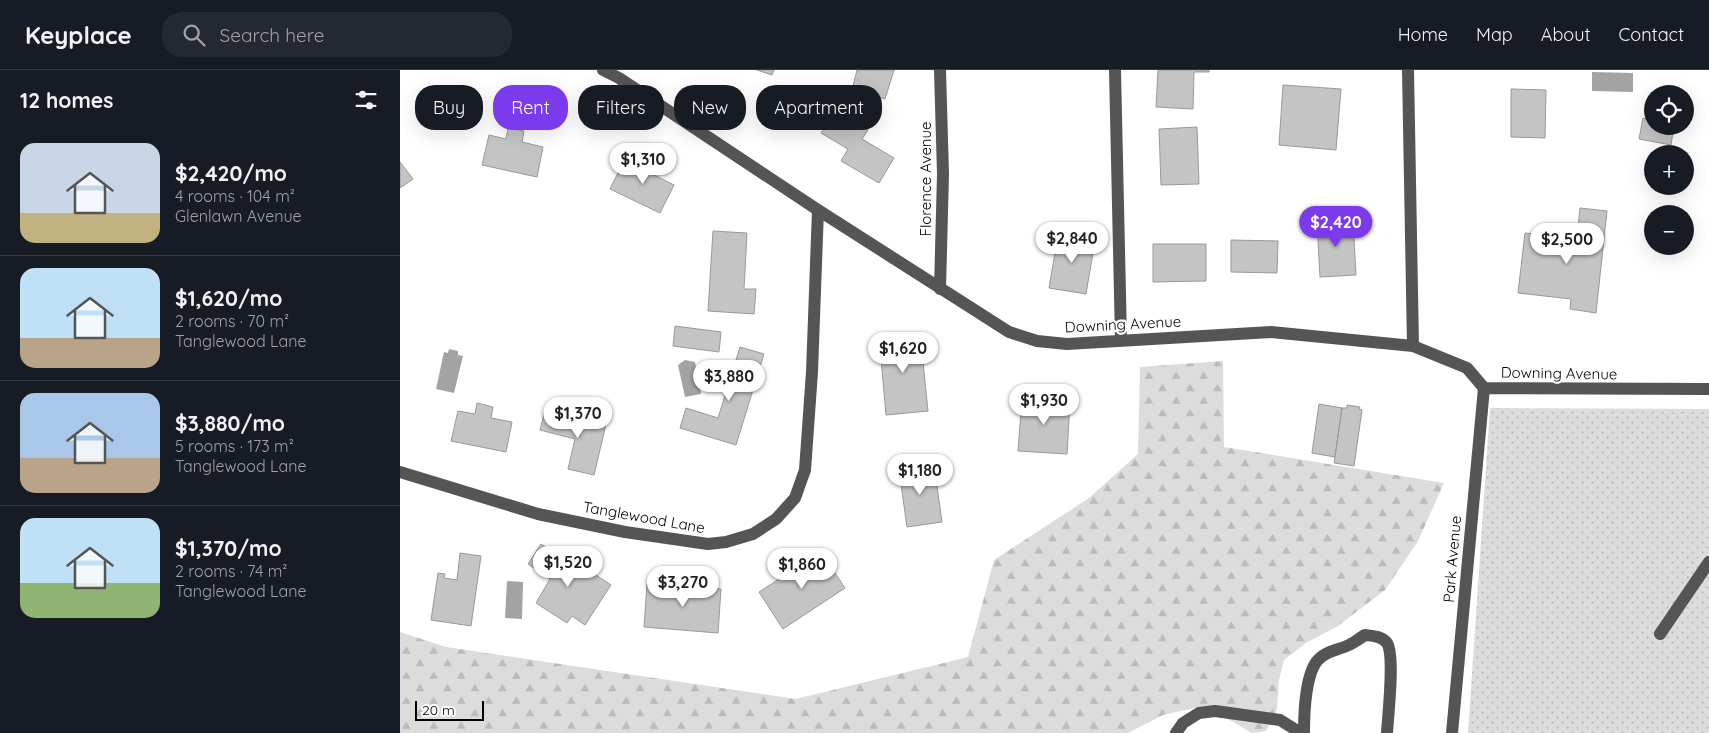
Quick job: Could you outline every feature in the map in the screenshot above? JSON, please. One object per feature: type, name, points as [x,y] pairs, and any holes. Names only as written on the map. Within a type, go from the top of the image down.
[{"type":"street","name":"Downing Avenue","points":[[603,70],[619,78],[940,289],[1009,332],[1037,341],[1067,344],[1271,332],[1413,346],[1467,368],[1484,388],[1709,389]]},
{"type":"street","name":"Florence Avenue","points":[[940,70],[943,174],[940,289]]},
{"type":"street","points":[[1115,70],[1121,340]]},
{"type":"street","points":[[1408,70],[1413,346]]},
{"type":"street","name":"Tanglewood Lane","points":[[400,472],[538,514],[625,532],[708,544],[726,542],[753,534],[776,519],[795,498],[806,470],[818,210]]},
{"type":"street","name":"Park Avenue","points":[[1452,733],[1484,388]]},
{"type":"street","points":[[1660,634],[1709,562]]},
{"type":"street","points":[[1176,733],[1183,723],[1199,713],[1215,711],[1280,720],[1303,733],[1306,698],[1311,676],[1318,658],[1349,645],[1365,635],[1380,638],[1387,644],[1390,659],[1388,733]]},
{"type":"green space","points":[[1223,361],[1224,447],[1444,483],[1418,541],[1385,590],[1338,626],[1306,643],[1284,660],[1279,680],[1277,709],[1266,731],[1252,733],[1228,719],[1194,708],[1163,715],[1128,733],[400,733],[400,632],[446,647],[796,699],[968,657],[994,560],[1089,498],[1138,454],[1140,367]]},
{"type":"green space","points":[[1490,408],[1709,409],[1709,733],[1468,733]]},
{"type":"shaded area","points":[[1592,72],[1633,73],[1633,92],[1592,91]]},
{"type":"shaded area","points":[[449,349],[458,351],[458,355],[463,356],[454,393],[436,389],[444,352],[448,353]]},
{"type":"shaded area","points":[[685,360],[695,362],[701,394],[685,397],[678,365]]},
{"type":"shaded area","points":[[507,581],[523,582],[522,619],[505,618]]},
{"type":"building","points":[[757,70],[774,70],[772,75]]},
{"type":"building","points":[[857,70],[894,70],[885,99],[882,98],[882,85],[853,85]]},
{"type":"building","points":[[1158,70],[1209,70],[1209,72],[1194,72],[1193,109],[1156,107]]},
{"type":"building","points":[[1283,85],[1341,89],[1336,150],[1279,145]]},
{"type":"building","points":[[1511,89],[1546,90],[1545,138],[1511,137]]},
{"type":"building","points":[[1643,118],[1644,135],[1673,135],[1671,145],[1639,139]]},
{"type":"building","points":[[1197,127],[1199,184],[1161,185],[1159,129]]},
{"type":"building","points":[[508,130],[524,131],[522,142],[543,147],[537,177],[482,165],[489,135],[506,139]]},
{"type":"building","points":[[823,130],[868,130],[862,139],[894,158],[879,183],[841,161],[848,149],[821,133]]},
{"type":"building","points":[[645,158],[659,165],[654,175],[674,185],[660,213],[610,189],[624,161],[640,168]]},
{"type":"building","points":[[400,162],[413,179],[400,188]]},
{"type":"building","points":[[1580,208],[1607,211],[1596,313],[1570,309],[1571,299],[1518,293],[1525,233],[1544,235],[1542,251],[1575,255]]},
{"type":"building","points":[[1353,220],[1356,275],[1320,277],[1317,222]]},
{"type":"building","points":[[713,231],[747,233],[744,289],[756,289],[754,314],[708,311]]},
{"type":"building","points":[[1058,235],[1095,241],[1086,294],[1049,288]]},
{"type":"building","points":[[1231,240],[1278,241],[1277,273],[1231,272]]},
{"type":"building","points":[[1153,244],[1206,244],[1206,281],[1153,282]]},
{"type":"building","points":[[675,326],[721,332],[719,352],[673,346]]},
{"type":"building","points":[[920,333],[928,411],[886,415],[879,336]]},
{"type":"building","points":[[740,347],[764,354],[736,445],[680,428],[686,408],[718,418]]},
{"type":"building","points":[[1022,398],[1070,401],[1067,454],[1018,451]]},
{"type":"building","points":[[477,403],[493,407],[491,418],[512,422],[506,452],[451,441],[458,411],[475,414]]},
{"type":"building","points":[[1319,404],[1342,408],[1335,457],[1312,453]]},
{"type":"building","points":[[1347,405],[1360,407],[1359,409],[1362,410],[1354,466],[1334,463],[1342,408],[1347,408]]},
{"type":"building","points":[[545,410],[606,424],[594,475],[568,469],[575,439],[540,430]]},
{"type":"building","points":[[934,465],[942,522],[907,527],[899,470]]},
{"type":"building","points":[[541,544],[562,557],[559,562],[579,574],[584,567],[611,585],[585,625],[572,616],[567,623],[536,603],[550,579],[528,564]]},
{"type":"building","points":[[821,552],[845,588],[783,629],[759,592]]},
{"type":"building","points":[[460,553],[481,556],[471,626],[431,620],[438,573],[445,574],[444,578],[457,580]]},
{"type":"building","points":[[647,584],[721,589],[718,633],[644,627]]}]
